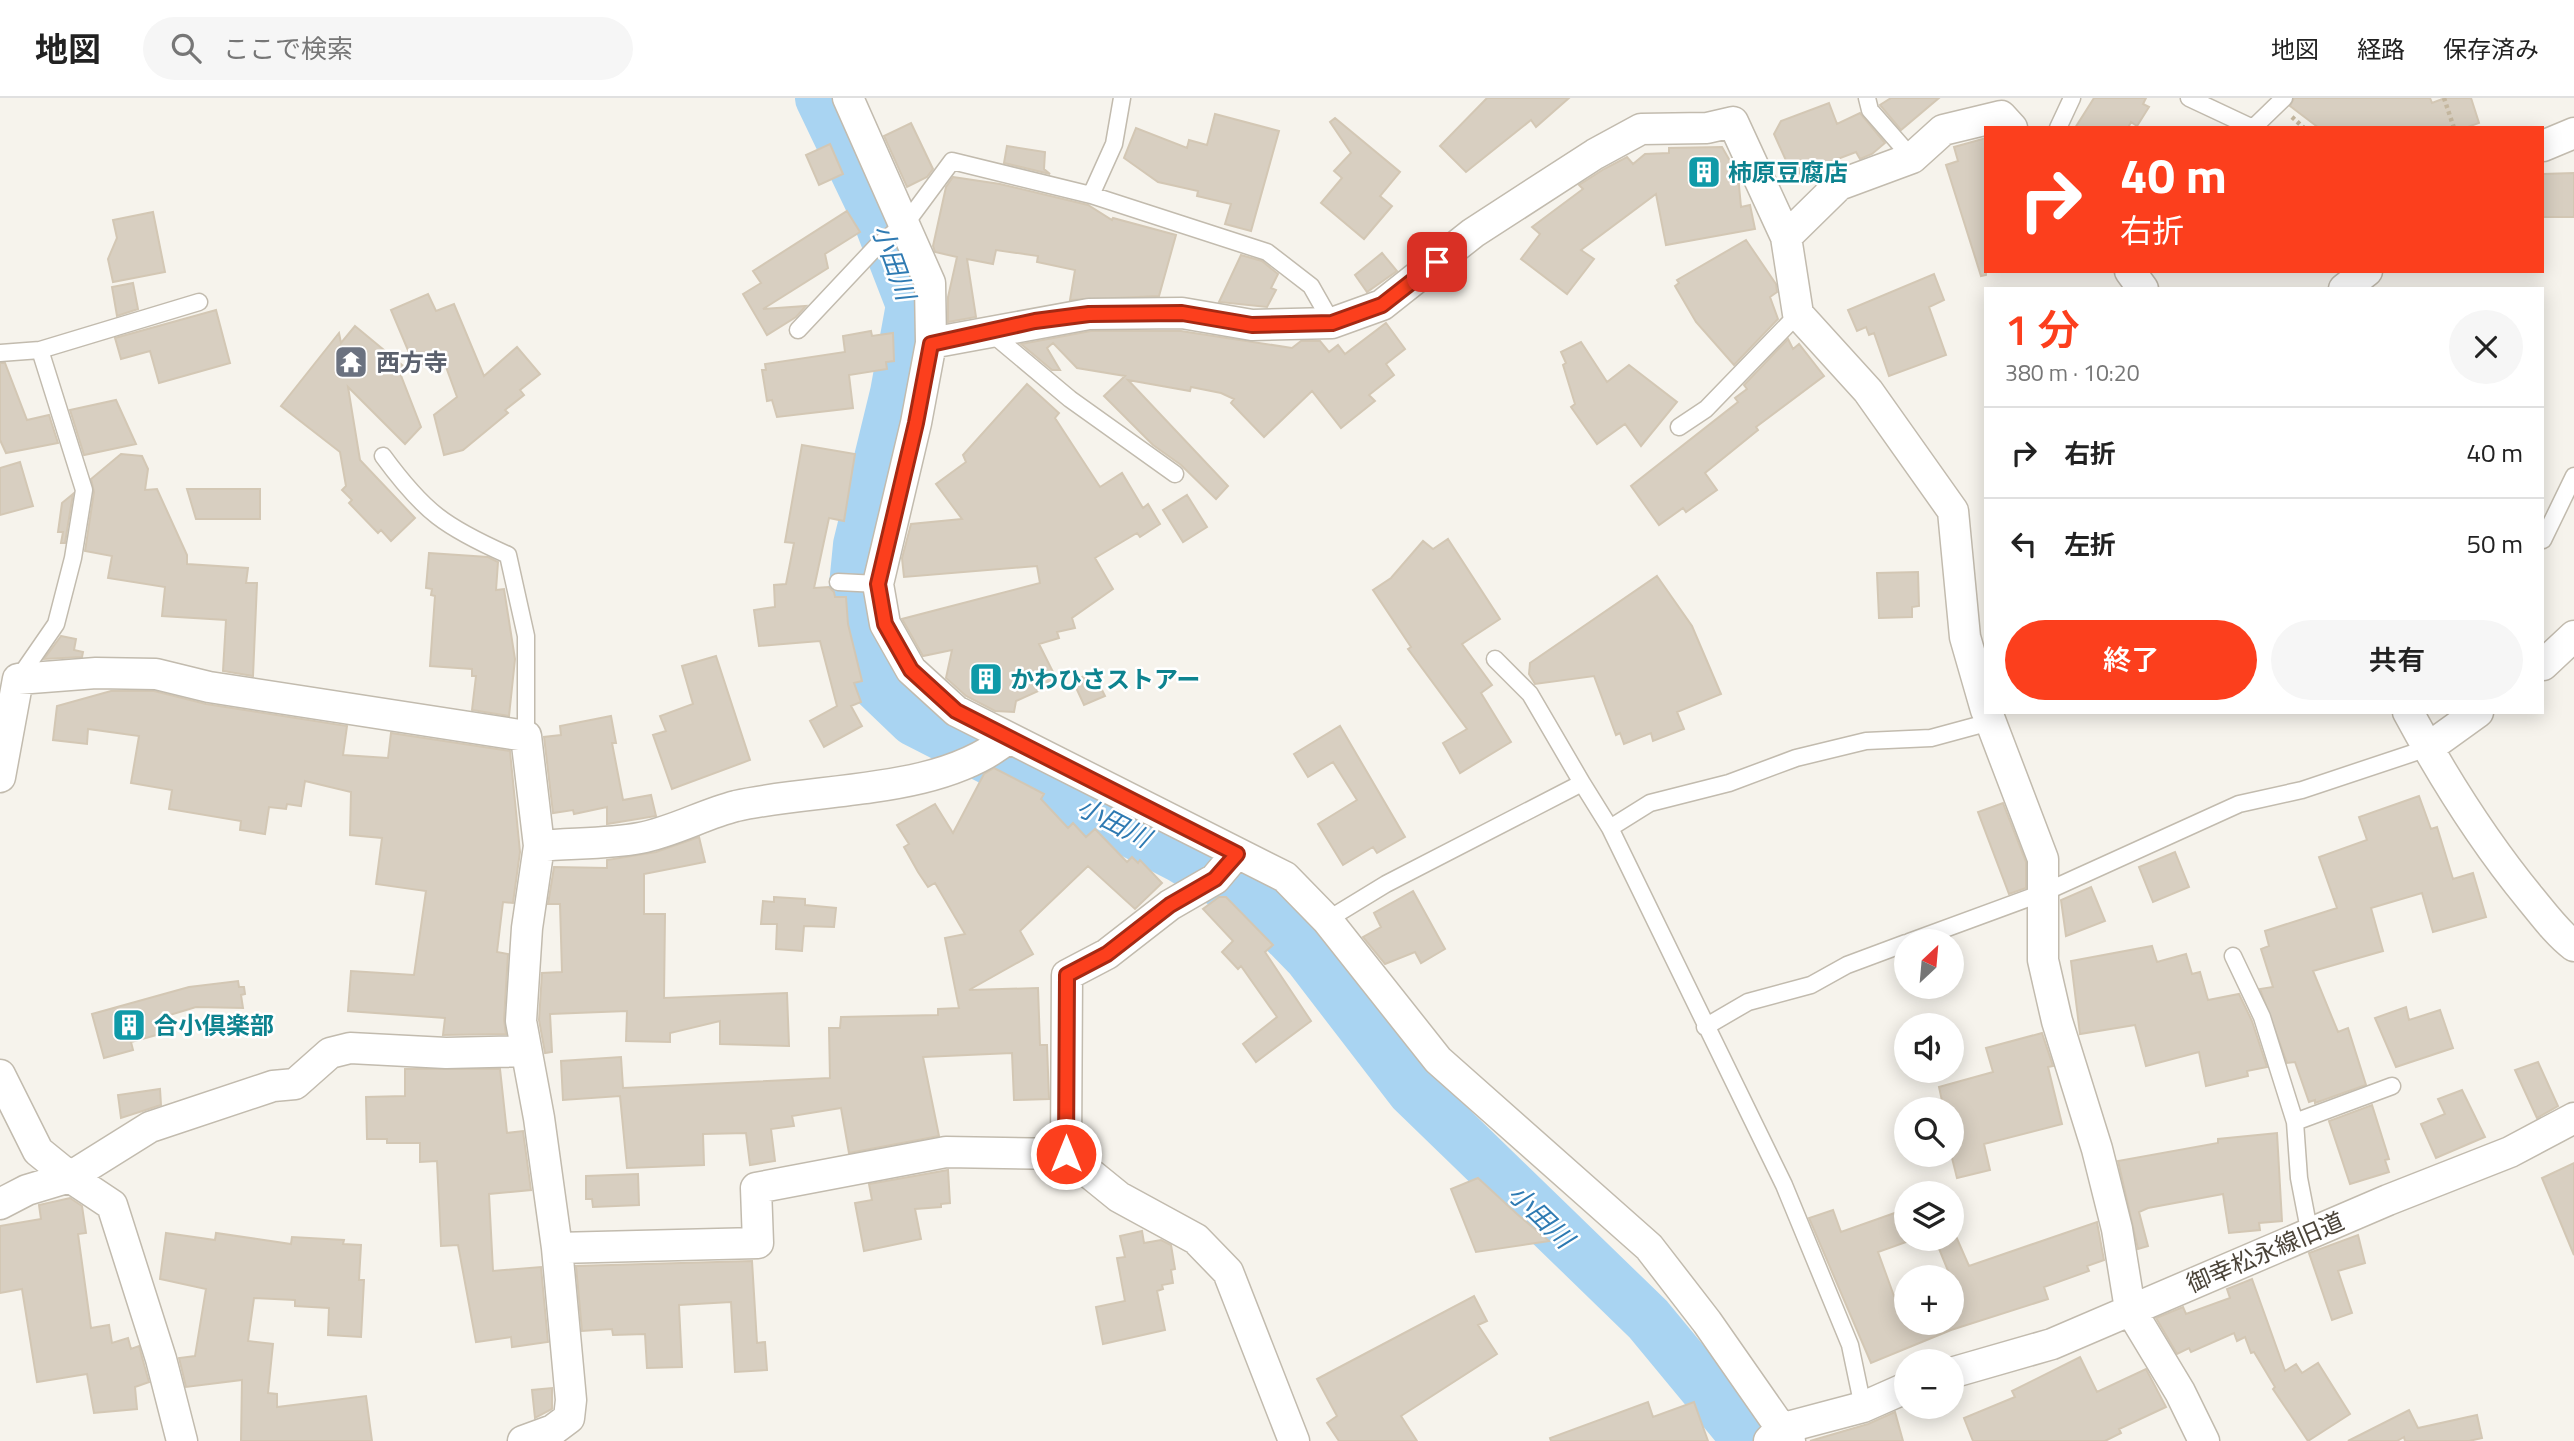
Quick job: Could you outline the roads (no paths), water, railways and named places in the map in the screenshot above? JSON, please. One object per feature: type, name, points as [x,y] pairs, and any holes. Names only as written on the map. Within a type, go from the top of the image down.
[{"type":"street","points":[[848,98],[930,283],[931,344],[916,423],[875,584],[885,624],[911,670],[956,711],[1003,742],[1228,864],[1285,877],[1327,920],[1438,1060],[1649,1247],[1707,1322],[1778,1436],[1863,1407],[1894,1393]]},
{"type":"street","points":[[931,344],[1089,314],[1182,313],[1252,325],[1332,323],[1382,305],[1473,233],[1595,154],[1641,129],[1707,128],[1730,110],[1786,237],[1798,314],[1868,391],[1953,511],[1984,690]]},
{"type":"street","points":[[1786,237],[1839,185],[1912,158],[1943,130],[2006,114]]},
{"type":"street","points":[[2544,146],[2574,133]]},
{"type":"street","points":[[2347,287],[2364,273]]},
{"type":"street","points":[[2544,664],[2574,636]]},
{"type":"street","points":[[0,777],[9,677],[96,673],[156,674],[209,687],[526,736],[539,846],[527,928],[521,1021],[539,1118],[557,1248],[571,1400],[569,1418],[553,1430],[523,1441]]},
{"type":"street","points":[[2409,714],[2508,872],[2561,937],[2574,946]]},
{"type":"street","points":[[2428,748],[2475,714]]},
{"type":"street","points":[[1988,715],[2043,859],[2043,960],[2057,1021],[2097,1149],[2117,1228],[2130,1309],[2180,1392],[2204,1441]]},
{"type":"street","points":[[539,846],[641,838],[735,807],[815,793],[893,786],[971,761],[1003,742]]},
{"type":"street","points":[[1066,1154],[1067,975],[1107,954],[1228,864]]},
{"type":"street","points":[[0,1205],[27,1190],[70,1177],[150,1127],[273,1086],[295,1084],[330,1053],[350,1048],[446,1053],[526,1051]]},
{"type":"street","points":[[0,1075],[38,1151],[70,1177],[112,1205],[161,1359],[182,1441]]},
{"type":"street","name":"御幸松永線旧道","points":[[1964,1369],[2052,1343],[2510,1152],[2574,1118]]},
{"type":"street","points":[[557,1248],[758,1242],[756,1188],[946,1152],[1066,1154],[1119,1197],[1196,1239],[1228,1272],[1294,1441]]},
{"type":"lane","points":[[1091,195],[1114,144],[1122,98]]},
{"type":"lane","points":[[1867,98],[1870,110],[1912,158]]},
{"type":"lane","points":[[2059,126],[2072,98]]},
{"type":"lane","points":[[2189,98],[2249,126]]},
{"type":"lane","points":[[2255,126],[2284,98]]},
{"type":"lane","points":[[798,330],[876,247],[903,225],[952,161],[1091,195],[1267,252],[1311,286],[1332,323]]},
{"type":"lane","points":[[0,354],[40,350],[200,302]]},
{"type":"lane","points":[[1679,427],[1706,409],[1798,314]]},
{"type":"lane","points":[[990,332],[1070,399],[1175,474]]},
{"type":"lane","points":[[9,677],[56,624],[73,558],[84,490],[40,350]]},
{"type":"lane","points":[[383,456],[413,498],[457,533],[508,555],[526,636],[526,736]]},
{"type":"lane","points":[[2544,538],[2574,475]]},
{"type":"lane","points":[[838,582],[875,584]]},
{"type":"lane","points":[[1495,659],[1530,694],[1610,828],[1784,1185],[1850,1345],[1863,1407]]},
{"type":"lane","points":[[1610,828],[1650,803],[1729,783],[1796,758],[1866,741],[1931,738],[1988,715]]},
{"type":"lane","points":[[1943,929],[2045,892],[2239,804],[2302,790],[2428,748]]},
{"type":"lane","points":[[1327,920],[1386,884],[1582,783]]},
{"type":"lane","points":[[1705,1027],[1748,1002],[1811,985],[1847,965],[1894,947]]},
{"type":"lane","points":[[2233,956],[2262,1017],[2295,1122],[2299,1178],[2310,1235]]},
{"type":"lane","points":[[2295,1122],[2392,1086]]},
{"type":"waterway","name":"小田川","points":[[821,98],[878,217],[912,305],[896,393],[859,545],[852,616],[867,675],[914,720],[1181,857],[1259,905],[1309,956],[1412,1090],[1648,1319],[1749,1441]]},
{"type":"place","name":"柿原豆腐店","points":[[1704,172]]},
{"type":"place","name":"西方寺","points":[[351,362]]},
{"type":"place","name":"かわひさストアー","points":[[986,679]]},
{"type":"place","name":"合小倶楽部","points":[[129,1025]]}]
